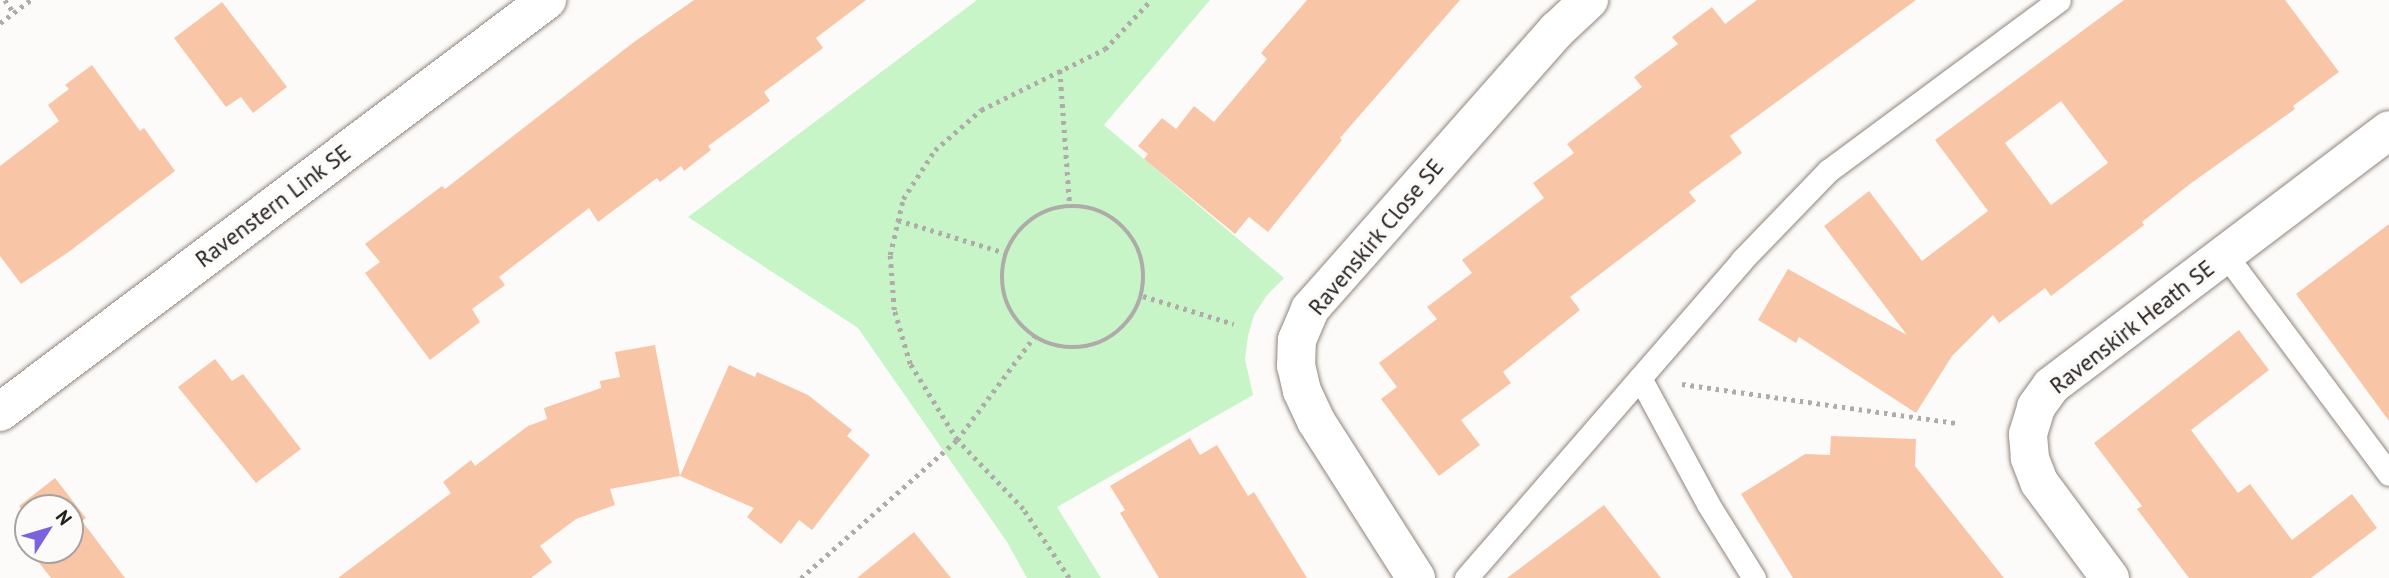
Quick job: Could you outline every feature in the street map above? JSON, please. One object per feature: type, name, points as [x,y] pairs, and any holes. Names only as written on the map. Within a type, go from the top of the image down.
[{"type":"street","name":"Ravenstern Link SE","points":[[0,412],[547,0]]},
{"type":"street","name":"Ravenskirk Close SE","points":[[1416,578],[1316,421],[1299,378],[1297,340],[1310,309],[1557,30],[1589,0]]},
{"type":"street","name":"Ravenskirk Heath SE","points":[[2110,578],[2039,482],[2030,458],[2028,433],[2036,407],[2051,386],[2389,130]]},
{"type":"lane","points":[[1466,578],[1742,260],[1828,171],[2059,0]]},
{"type":"lane","points":[[2225,254],[2389,474]]},
{"type":"lane","points":[[1640,378],[1708,504],[1754,578]]},
{"type":"path","points":[[5,0],[14,13]]},
{"type":"path","points":[[0,23],[31,0]]},
{"type":"path","points":[[1069,578],[1023,509],[957,440],[911,364],[894,310],[890,255],[903,199],[935,150],[981,110],[1105,49],[1151,0]]},
{"type":"path","points":[[1060,70],[1070,205]]},
{"type":"path","points":[[1070,205],[1092,207],[1112,217],[1129,232],[1140,251],[1145,274],[1143,296],[1131,320],[1110,338],[1085,348],[1059,347],[1034,337],[1017,321],[1005,299],[1001,276],[1006,253],[1016,234],[1030,219],[1049,209],[1070,205]]},
{"type":"path","points":[[898,220],[1006,253]]},
{"type":"path","points":[[1143,296],[1234,324]]},
{"type":"path","points":[[801,578],[957,440],[1034,337]]},
{"type":"path","points":[[1640,378],[1955,424]]},
{"type":"green space","points":[[977,0],[1210,0],[1104,125],[1284,278],[1267,295],[1254,315],[1248,336],[1245,359],[1253,395],[1057,507],[1101,578],[1027,578],[1007,542],[858,328],[688,217]]},
{"type":"building","points":[[694,0],[866,0],[816,38],[823,48],[764,92],[770,101],[708,146],[711,150],[684,171],[681,166],[660,182],[657,178],[598,222],[589,208],[499,277],[505,285],[472,309],[480,322],[430,360],[365,273],[380,262],[365,244],[442,186],[445,189],[634,42]]},
{"type":"building","points":[[1307,0],[1460,0],[1340,138],[1342,140],[1268,232],[1249,217],[1235,234],[1144,159],[1148,154],[1138,146],[1162,118],[1176,129],[1194,106],[1214,122],[1267,59],[1261,53]]},
{"type":"building","points":[[1757,0],[1916,0],[1730,136],[1742,153],[1689,192],[1696,201],[1570,297],[1580,310],[1503,372],[1511,383],[1461,420],[1480,445],[1439,476],[1381,399],[1397,387],[1379,363],[1437,319],[1427,307],[1472,273],[1462,260],[1544,198],[1533,183],[1574,153],[1567,144],[1642,87],[1634,77],[1678,44],[1672,37],[1712,7],[1725,24]]},
{"type":"building","points":[[2124,0],[2285,0],[2339,72],[2293,106],[2295,109],[2190,184],[2142,222],[2144,225],[2051,296],[2045,288],[1999,323],[1993,315],[1952,356],[1916,413],[1799,337],[1796,343],[1758,320],[1788,269],[1907,335],[1824,226],[1869,191],[1922,261],[1988,211],[1935,140]],"holes":[[[2061,101],[2108,163],[2051,205],[2005,143]]]},
{"type":"building","points":[[222,2],[287,87],[253,113],[241,97],[226,107],[174,38]]},
{"type":"building","points":[[92,65],[140,131],[144,128],[175,171],[70,251],[21,284],[0,256],[0,166],[59,121],[48,105],[69,89],[65,85]]},
{"type":"building","points":[[2389,224],[2389,421],[2296,294]]},
{"type":"building","points":[[2239,330],[2269,370],[2191,430],[2238,493],[2250,484],[2292,540],[2352,494],[2377,528],[2311,578],[2189,578],[2137,509],[2142,506],[2094,443]]},
{"type":"building","points":[[655,345],[680,476],[610,489],[615,505],[576,519],[540,546],[552,562],[531,578],[338,578],[451,493],[443,482],[471,460],[475,466],[528,426],[547,419],[544,408],[601,388],[600,381],[620,377],[615,352]]},
{"type":"building","points":[[215,359],[232,381],[243,374],[301,449],[256,483],[178,387]]},
{"type":"building","points":[[729,365],[755,377],[757,372],[808,395],[852,430],[847,436],[870,455],[812,530],[799,520],[781,544],[747,517],[754,508],[680,476]]},
{"type":"building","points":[[1831,436],[1916,439],[1915,466],[2004,578],[1793,578],[1741,494],[1805,454],[1830,455]]},
{"type":"building","points":[[1190,438],[1200,455],[1217,445],[1248,496],[1254,492],[1307,578],[1159,578],[1120,513],[1125,510],[1110,486]]},
{"type":"building","points":[[55,478],[67,494],[34,494]]},
{"type":"building","points":[[1604,505],[1661,578],[1507,578]]},
{"type":"building","points":[[84,524],[125,578],[51,578],[40,564],[84,564]]},
{"type":"building","points":[[914,532],[951,578],[857,578]]}]
